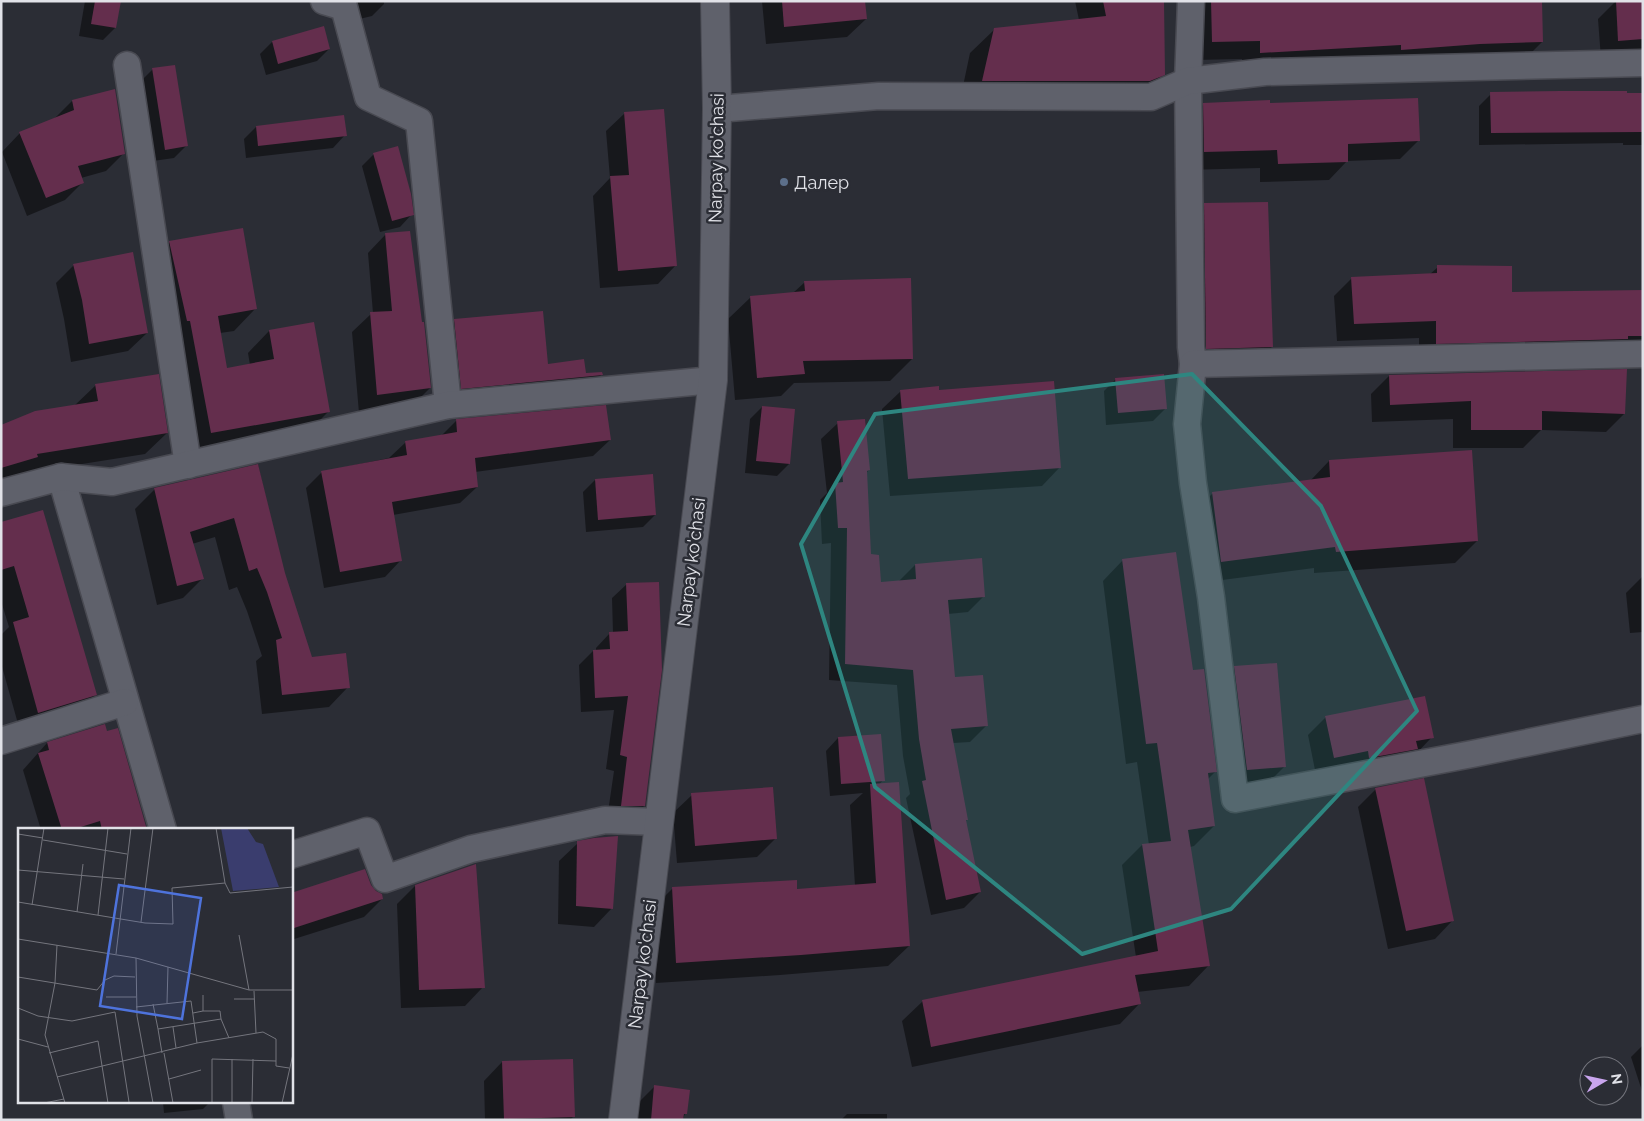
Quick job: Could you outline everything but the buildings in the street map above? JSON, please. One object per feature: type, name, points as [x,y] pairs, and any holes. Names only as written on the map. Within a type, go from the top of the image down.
[{"type":"main road","name":"Narpay ko'chasi","points":[[623,1120],[713,380],[717,109],[716,1]]},
{"type":"street","points":[[324,1],[344,7],[368,97],[419,121],[448,406]]},
{"type":"street","points":[[1191,1],[1188,81],[1191,347],[1193,364],[1187,424],[1193,483],[1211,597],[1235,799],[1643,719]]},
{"type":"street","points":[[717,109],[879,96],[1151,97],[1188,81],[1265,72],[1643,62]]},
{"type":"street","points":[[126,66],[188,465]]},
{"type":"street","points":[[1193,364],[1643,354]]},
{"type":"street","points":[[1,492],[61,477],[112,482],[448,406],[713,380]]},
{"type":"street","points":[[61,477],[162,828]]},
{"type":"street","points":[[1,741],[125,702]]},
{"type":"street","points":[[292,855],[367,831],[385,879],[471,849],[605,820],[659,822]]},
{"type":"street","points":[[236,1104],[238,1120]]},
{"type":"highlighted area","points":[[1192,374],[1321,506],[1417,711],[1231,909],[1082,954],[875,787],[801,544],[875,414]]},
{"type":"place","name":"Далер","points":[[784,182]]}]
